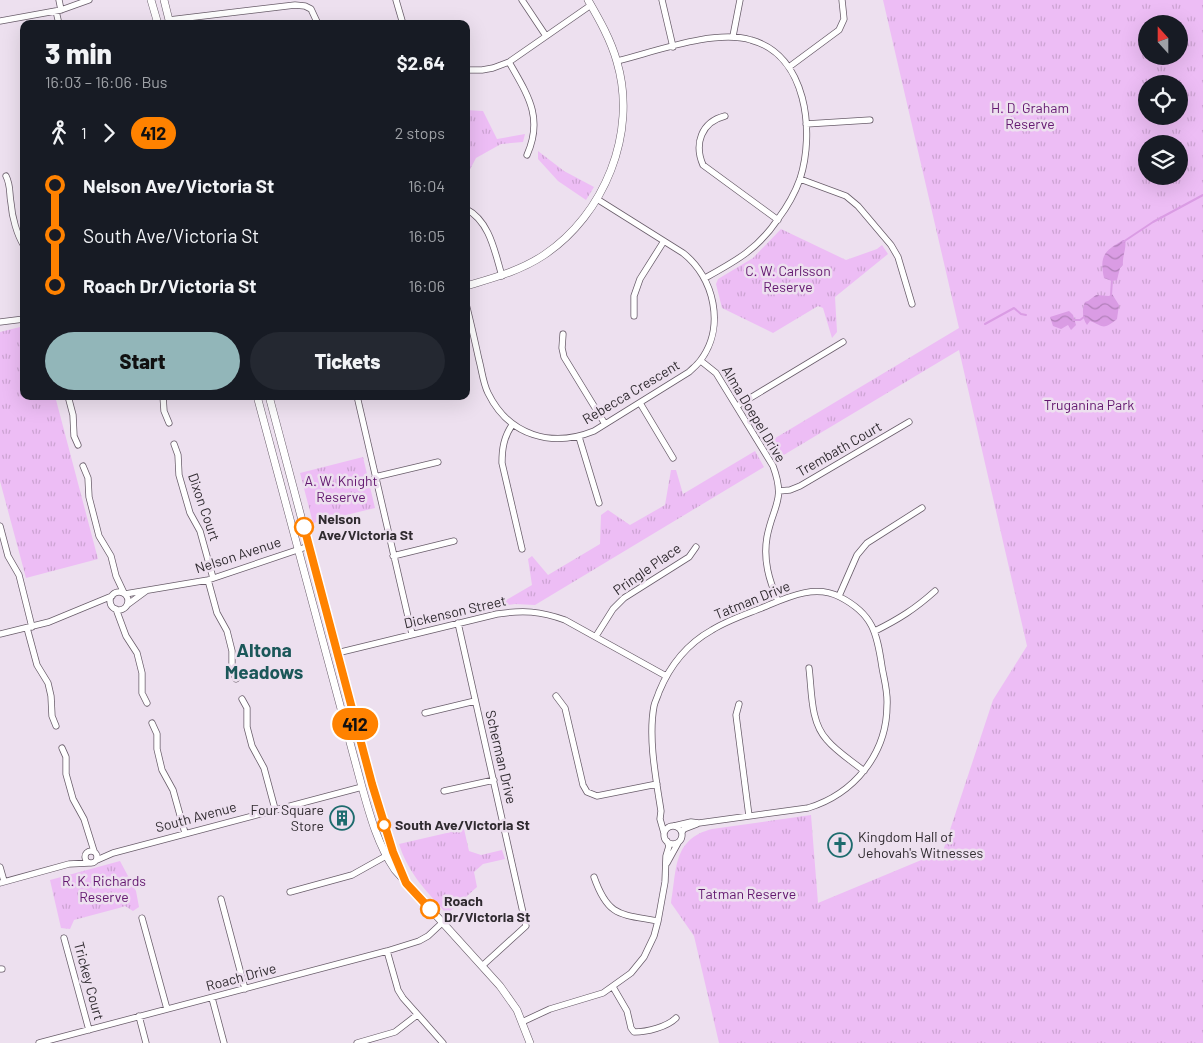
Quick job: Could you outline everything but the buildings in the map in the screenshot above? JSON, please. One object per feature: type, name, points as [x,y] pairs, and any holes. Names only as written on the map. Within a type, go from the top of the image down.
[{"type":"street","points":[[58,0],[59,20]]},
{"type":"street","points":[[0,22],[59,10],[89,0]]},
{"type":"street","points":[[151,0],[157,20]]},
{"type":"street","points":[[164,0],[169,20]]},
{"type":"street","points":[[396,0],[402,20]]},
{"type":"street","points":[[522,0],[546,36]]},
{"type":"street","points":[[662,0],[673,47]]},
{"type":"street","points":[[733,36],[740,0]]},
{"type":"street","points":[[789,67],[839,30],[844,19],[842,0]]},
{"type":"street","points":[[470,70],[493,68],[509,62],[589,2],[606,34],[617,61],[622,84],[623,113],[617,150],[609,174],[597,199],[577,227],[543,256],[502,276],[470,285]]},
{"type":"street","points":[[186,20],[305,6],[311,9],[316,20]]},
{"type":"street","points":[[617,61],[712,37],[733,36],[752,40],[777,54],[789,67],[797,81],[803,98],[806,124],[805,151],[800,178],[791,198],[778,220],[745,255],[705,278]]},
{"type":"street","points":[[509,62],[530,99],[534,116],[534,132],[527,154]]},
{"type":"street","points":[[725,116],[713,120],[703,129],[700,151],[703,165],[778,220]]},
{"type":"street","points":[[806,124],[870,120]]},
{"type":"street","points":[[6,176],[10,186],[11,204],[20,238]]},
{"type":"street","points":[[800,178],[846,196],[858,206],[891,245],[898,258],[912,304]]},
{"type":"street","name":"Rebecca Crescent","points":[[470,321],[487,392],[500,413],[512,425],[544,438],[579,437],[605,424],[679,380],[701,360],[710,341],[714,317],[712,298],[705,278],[690,258],[597,199]]},
{"type":"street","points":[[470,212],[482,222],[491,240],[502,276]]},
{"type":"street","points":[[634,316],[634,296],[640,279],[664,241]]},
{"type":"street","points":[[15,319],[20,316]]},
{"type":"street","points":[[0,322],[20,319]]},
{"type":"street","points":[[563,334],[562,348],[564,357],[605,424]]},
{"type":"street","points":[[737,406],[843,342]]},
{"type":"street","name":"Alma Doepel Drive","points":[[701,360],[716,373],[773,466],[778,479],[778,504],[766,547],[767,570],[778,601]]},
{"type":"street","points":[[69,400],[73,416],[74,436],[78,445]]},
{"type":"street","points":[[164,400],[164,411],[169,423]]},
{"type":"street","points":[[258,400],[362,787],[372,822],[386,856],[406,883],[500,986],[517,1010],[530,1043]]},
{"type":"street","points":[[270,400],[372,784],[393,852],[406,883]]},
{"type":"street","points":[[359,400],[412,634]]},
{"type":"street","points":[[640,403],[673,458]]},
{"type":"street","name":"Trembath Court","points":[[779,490],[790,490],[800,486],[909,422]]},
{"type":"street","points":[[512,425],[506,435],[502,450],[502,463],[522,549]]},
{"type":"street","points":[[579,437],[598,503]]},
{"type":"street","name":"Dixon Court","points":[[174,444],[178,455],[179,475],[190,514],[200,531],[217,613],[227,631],[232,651],[232,669],[236,679]]},
{"type":"street","points":[[375,476],[438,462]]},
{"type":"street","points":[[83,466],[88,478],[89,497],[99,536],[111,556],[116,576],[128,598],[122,622]]},
{"type":"street","points":[[839,596],[857,555],[867,543],[922,508]]},
{"type":"street","points":[[0,526],[8,556],[19,575],[37,665],[48,684],[52,716],[56,726]]},
{"type":"street","points":[[393,556],[454,541]]},
{"type":"street","name":"Nelson Avenue","points":[[124,593],[146,591],[211,579],[309,546]]},
{"type":"street","name":"Pringle Place","points":[[596,636],[613,609],[624,598],[689,557],[696,547]]},
{"type":"street","points":[[116,576],[116,585],[111,601],[122,622],[126,636],[136,653],[142,673],[142,693],[146,703]]},
{"type":"street","name":"Nelson Avenue","points":[[126,606],[146,591]]},
{"type":"street","points":[[875,631],[902,618],[917,608],[935,591]]},
{"type":"street","points":[[0,634],[49,622],[89,607],[118,592],[124,593]]},
{"type":"street","name":"Tatman Drive","points":[[682,832],[684,829],[699,823],[808,808],[823,803],[844,791],[864,771],[875,754],[882,738],[888,703],[880,646],[869,619],[859,609],[839,596],[826,592],[798,594],[713,629],[692,644],[678,658],[666,676],[654,705],[652,733],[657,784],[661,811],[665,821],[672,826],[692,822],[699,823]]},
{"type":"street","points":[[89,607],[107,605],[121,609],[126,606]]},
{"type":"street","name":"Dickenson Street","points":[[326,656],[458,623],[518,611],[549,615],[565,620],[666,676]]},
{"type":"street","name":"Scherman Drive","points":[[458,623],[526,926],[482,966]]},
{"type":"street","points":[[809,668],[814,707],[821,732],[827,741],[864,771]]},
{"type":"street","points":[[556,696],[565,708],[583,785],[587,792],[597,796],[657,784]]},
{"type":"street","points":[[242,699],[247,708],[247,727],[252,746],[264,768],[275,809]]},
{"type":"street","points":[[425,713],[475,701]]},
{"type":"street","points":[[739,704],[736,715],[749,816]]},
{"type":"street","points":[[152,723],[157,734],[156,749],[162,770],[173,790],[185,833]]},
{"type":"street","points":[[0,867],[2,882],[69,864],[94,863],[97,860],[98,857],[88,836],[83,816],[73,799],[66,774],[66,757],[62,748]]},
{"type":"street","points":[[444,791],[494,780]]},
{"type":"street","name":"South Avenue","points":[[97,860],[113,852],[372,784]]},
{"type":"street","name":"Tatman Drive","points":[[661,811],[660,819],[664,833]]},
{"type":"street","points":[[522,1022],[550,1009],[603,993],[630,973],[644,957],[654,936],[665,882],[666,865],[669,846],[664,833],[672,826],[677,827],[682,832],[681,838],[666,865]]},
{"type":"street","points":[[88,836],[86,854],[88,863]]},
{"type":"street","points":[[667,842],[673,844],[678,842]]},
{"type":"street","points":[[69,864],[86,854],[94,852]]},
{"type":"street","name":"South Avenue","points":[[94,852],[113,852]]},
{"type":"street","points":[[290,892],[352,875],[393,852]]},
{"type":"street","points":[[594,877],[607,906],[628,915],[658,921]]},
{"type":"street","points":[[221,899],[245,989]]},
{"type":"street","points":[[142,918],[167,1009]]},
{"type":"street","name":"Roach Drive","points":[[39,1043],[387,951],[419,941],[428,936],[442,922]]},
{"type":"street","name":"Trickey Court","points":[[64,938],[89,1030]]},
{"type":"street","points":[[387,951],[398,990],[417,1015],[443,1043]]},
{"type":"street","points":[[612,987],[627,1011],[631,1028],[634,1032],[668,1024],[676,1018]]},
{"type":"street","points":[[212,998],[224,1043]]},
{"type":"street","points":[[357,1043],[395,1032],[417,1015]]},
{"type":"street","points":[[139,1016],[146,1043]]},
{"type":"street","points":[[65,1036],[67,1043]]},
{"type":"green space","points":[[883,0],[1203,0],[1203,1043],[719,1043],[694,936],[671,903],[676,868],[683,848],[699,834],[712,829],[811,815],[818,903],[943,851],[993,700],[1027,646],[959,350],[777,459],[767,443],[959,328]]},
{"type":"green space","points":[[470,110],[483,111],[497,139],[525,134],[523,142],[501,144],[476,158],[470,169]]},
{"type":"green space","points":[[538,151],[564,171],[594,187],[586,200],[558,181],[538,159]]},
{"type":"green space","name":"C. W. Carlsson Reserve","points":[[781,229],[846,260],[877,249],[882,245],[888,254],[835,297],[837,332],[832,338],[823,308],[818,306],[773,333],[722,308],[716,284],[718,279],[753,258]]},
{"type":"green space","points":[[20,327],[20,400],[56,400],[98,559],[26,578],[0,481],[0,332]]},
{"type":"green space","points":[[755,451],[764,467],[535,605],[515,604],[494,607],[532,585],[528,559],[532,556],[548,575],[600,544],[601,515],[608,510],[630,525],[665,505],[671,470],[676,470],[683,494]]},
{"type":"green space","name":"A. W. Knight Reserve","points":[[363,457],[375,508],[313,523],[300,473]]},
{"type":"green space","points":[[464,829],[469,851],[481,855],[502,850],[505,859],[483,864],[474,872],[477,887],[447,914],[425,890],[413,873],[399,844]]},
{"type":"green space","name":"R. K. Richards Reserve","points":[[120,861],[136,891],[139,907],[133,911],[125,906],[74,920],[70,929],[61,928],[50,880]]},
{"type":"water","points":[[1125,240],[1125,249],[1123,265],[1120,268],[1117,280],[1112,281],[1104,278],[1102,264],[1105,255],[1112,247]]},
{"type":"water","points":[[1112,294],[1119,305],[1117,319],[1106,326],[1090,321],[1087,325],[1083,314],[1085,302],[1096,295],[1109,296]]},
{"type":"water","points":[[1069,311],[1073,315],[1076,325],[1071,330],[1068,325],[1061,329],[1053,326],[1050,317]]},
{"type":"waterway","points":[[1123,242],[1153,222],[1203,195]]},
{"type":"waterway","points":[[1111,295],[1112,280]]},
{"type":"waterway","points":[[985,324],[1014,308],[1021,314],[1026,315]]},
{"type":"waterway","points":[[1073,320],[1080,320],[1084,317]]},
{"type":"bus line","name":"412","points":[[304,527],[357,730],[393,852],[406,883],[430,909]]},
{"type":"place","name":"Nelson Ave/Victoria St","points":[[304,527]]},
{"type":"place","name":"Four Square Store","points":[[342,818]]},
{"type":"place","name":"South Ave/Victoria St","points":[[384,825]]},
{"type":"place","name":"Kingdom Hall of Jehovah's Witnesses","points":[[840,845]]},
{"type":"place","name":"Roach Dr/Victoria St","points":[[430,909]]},
{"type":"district","name":"Altona Meadows","points":[[264,661]]},
{"type":"park label","name":"H. D. Graham Reserve","points":[[1030,116]]},
{"type":"park label","name":"Truganina Park","points":[[1089,405]]},
{"type":"park label","name":"Tatman Reserve","points":[[747,894]]}]
